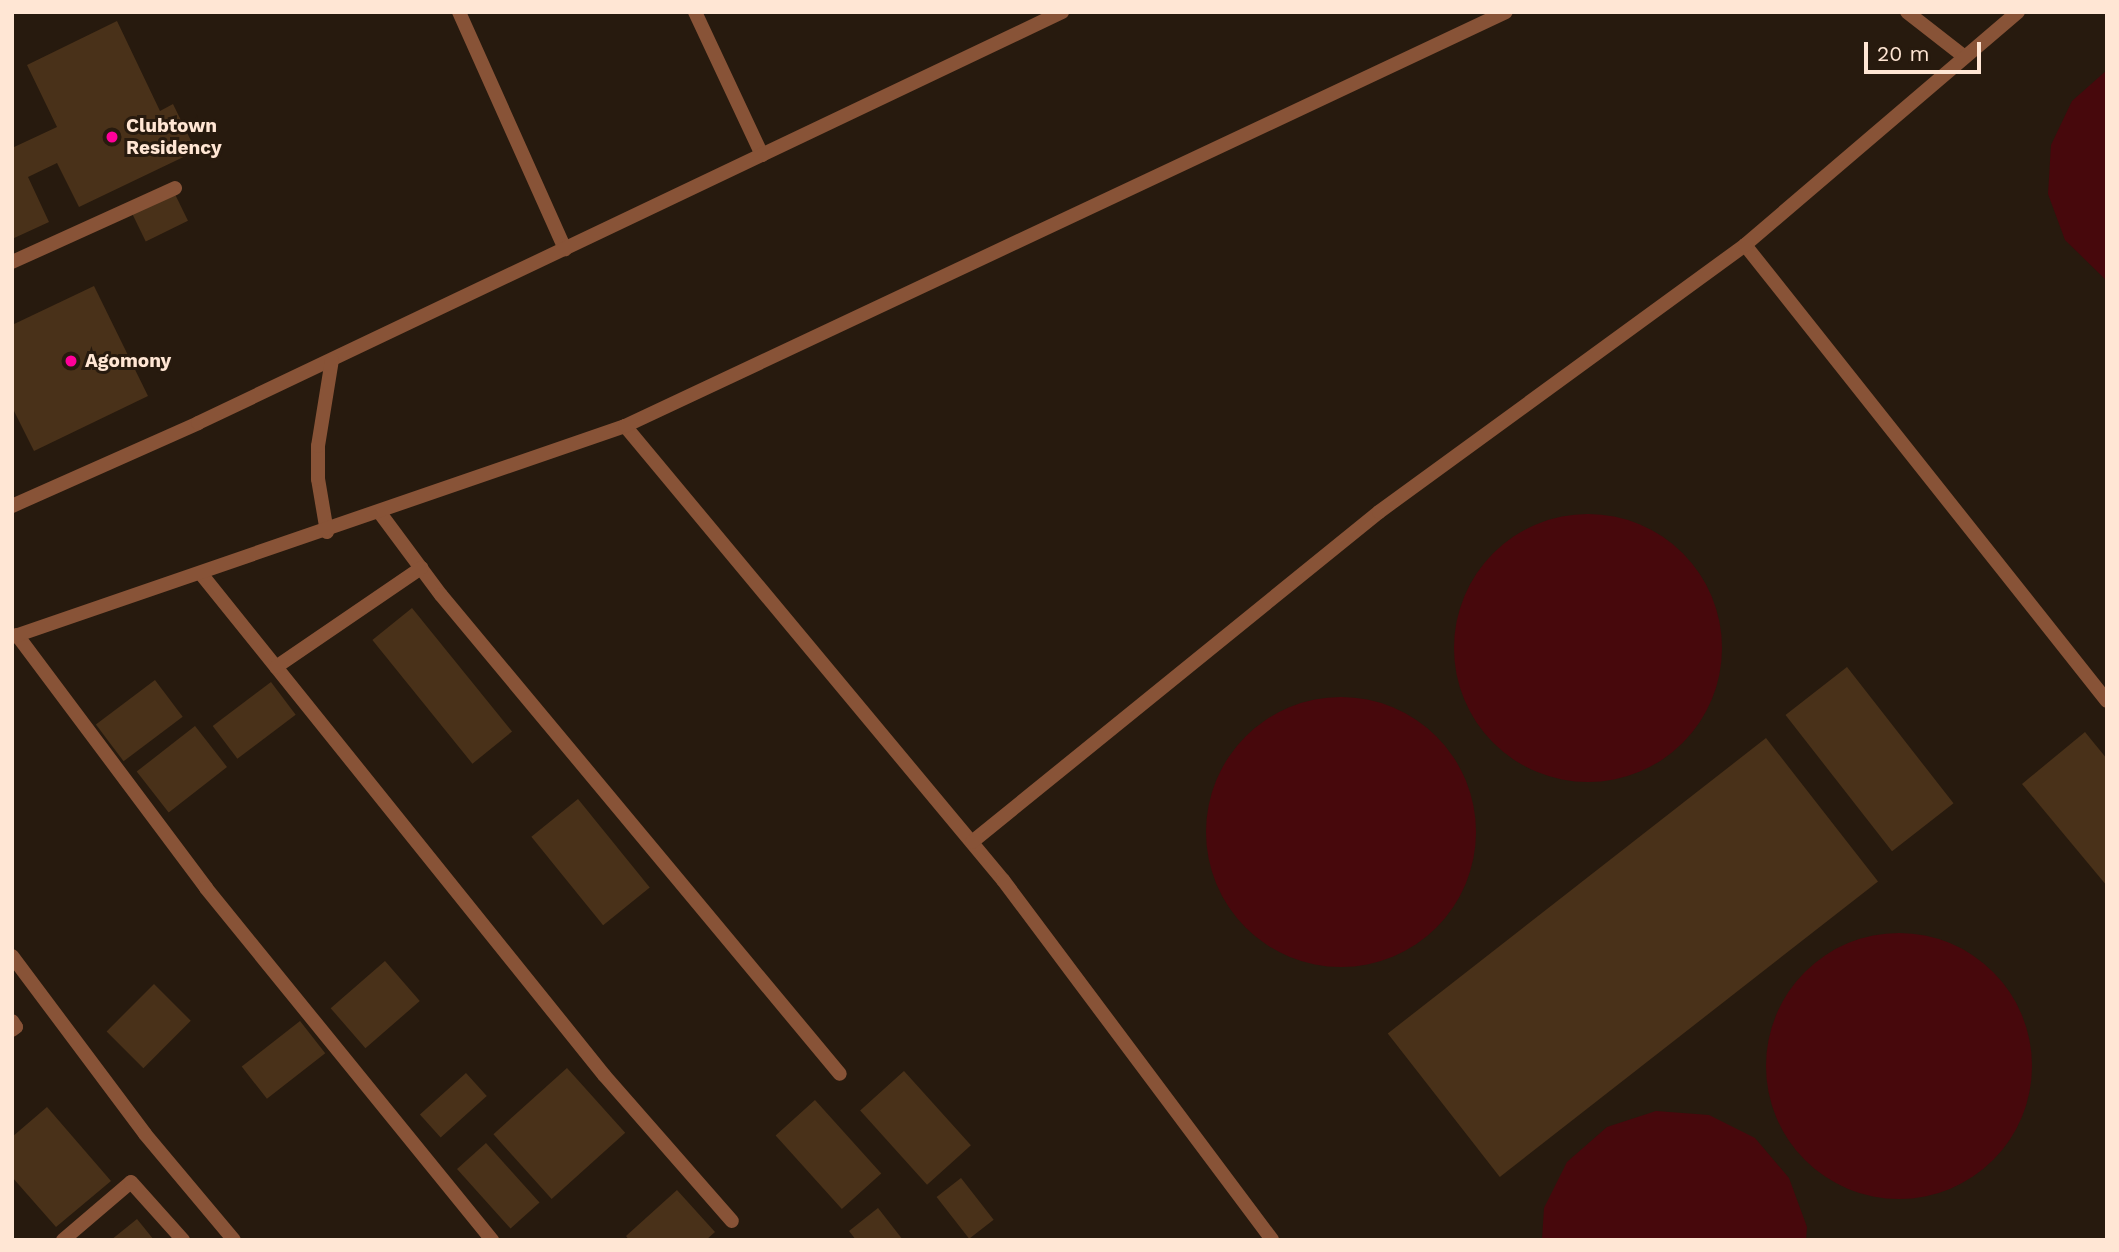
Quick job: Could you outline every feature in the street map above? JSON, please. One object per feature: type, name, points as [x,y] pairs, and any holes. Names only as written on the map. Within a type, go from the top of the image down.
[{"type":"street","points":[[459,12],[541,188],[565,249]]},
{"type":"street","points":[[695,12],[762,155]]},
{"type":"street","points":[[12,506],[332,360],[1062,12]]},
{"type":"street","points":[[492,1240],[206,888],[15,636],[327,532],[625,426],[1506,12]]},
{"type":"street","points":[[1907,12],[1962,55]]},
{"type":"street","points":[[972,842],[1379,512],[1745,245],[1962,55],[2018,12]]},
{"type":"street","points":[[12,262],[175,188]]},
{"type":"street","points":[[1745,245],[2107,701]]},
{"type":"street","points":[[327,532],[318,480],[318,446],[332,360]]},
{"type":"street","points":[[625,426],[972,842],[1272,1240]]},
{"type":"street","points":[[380,513],[421,568],[840,1074]]},
{"type":"street","points":[[276,667],[421,568]]},
{"type":"street","points":[[202,575],[604,1074],[732,1221]]},
{"type":"street","points":[[12,956],[145,1134],[234,1240]]},
{"type":"street","points":[[12,1021],[16,1027],[12,1030]]},
{"type":"street","points":[[63,1240],[131,1182],[183,1240]]},
{"type":"shaded area","points":[[2107,70],[2107,281],[2065,240],[2048,194],[2051,145],[2072,101]]},
{"type":"shaded area","points":[[1601,514],[1639,524],[1663,536],[1683,553],[1700,573],[1712,597],[1720,622],[1720,674],[1712,699],[1700,723],[1683,743],[1663,760],[1639,772],[1614,780],[1575,782],[1537,772],[1513,760],[1484,733],[1464,699],[1456,674],[1454,635],[1464,597],[1476,573],[1503,544],[1537,524],[1562,516]]},
{"type":"shaded area","points":[[1328,697],[1354,697],[1393,707],[1416,719],[1437,736],[1454,757],[1466,780],[1474,806],[1474,858],[1466,884],[1454,907],[1437,928],[1416,945],[1380,962],[1354,967],[1328,967],[1302,962],[1277,951],[1255,937],[1236,918],[1211,871],[1206,845],[1206,819],[1211,793],[1222,768],[1236,746],[1255,727],[1302,702]]},
{"type":"shaded area","points":[[1886,933],[1912,933],[1950,943],[1973,955],[1993,972],[2010,992],[2022,1015],[2030,1040],[2030,1092],[2022,1117],[2010,1140],[1993,1160],[1973,1177],[1950,1189],[1925,1197],[1886,1199],[1860,1193],[1836,1183],[1815,1169],[1796,1150],[1782,1129],[1772,1105],[1766,1079],[1766,1053],[1772,1027],[1782,1003],[1796,982],[1815,963],[1836,949],[1860,939]]},
{"type":"shaded area","points":[[1656,1111],[1709,1115],[1755,1138],[1789,1178],[1807,1227],[1806,1240],[1542,1240],[1544,1208],[1567,1162],[1607,1127]]},
{"type":"building","name":"Clubtown Residency","points":[[117,21],[160,111],[173,104],[196,151],[79,207],[57,163],[28,177],[49,222],[12,239],[12,148],[57,127],[27,65]]},
{"type":"building","points":[[170,184],[188,221],[146,241],[128,205]]},
{"type":"building","name":"Agomony","points":[[94,286],[148,396],[34,451],[12,407],[12,325]]},
{"type":"building","points":[[412,608],[512,732],[472,764],[372,640]]},
{"type":"building","points":[[1847,667],[1954,803],[1892,851],[1786,715]]},
{"type":"building","points":[[155,680],[183,717],[124,761],[96,725]]},
{"type":"building","points":[[271,682],[296,715],[237,759],[213,726]]},
{"type":"building","points":[[195,726],[227,767],[169,813],[137,772]]},
{"type":"building","points":[[2085,732],[2107,759],[2107,886],[2022,784]]},
{"type":"building","points":[[1766,738],[1878,881],[1500,1177],[1388,1034]]},
{"type":"building","points":[[578,799],[650,888],[603,925],[531,837]]},
{"type":"building","points":[[385,961],[420,1001],[365,1048],[331,1008]]},
{"type":"building","points":[[154,984],[191,1021],[143,1068],[107,1031]]},
{"type":"building","points":[[300,1021],[325,1053],[267,1099],[242,1067]]},
{"type":"building","points":[[567,1068],[625,1133],[552,1199],[493,1134]]},
{"type":"building","points":[[904,1071],[971,1145],[927,1185],[860,1110]]},
{"type":"building","points":[[466,1073],[487,1096],[441,1138],[420,1114]]},
{"type":"building","points":[[815,1100],[881,1174],[842,1209],[776,1135]]},
{"type":"building","points":[[47,1107],[111,1181],[56,1227],[12,1177],[12,1137]]},
{"type":"building","points":[[486,1143],[540,1202],[511,1229],[457,1169]]},
{"type":"building","points":[[961,1178],[994,1220],[969,1239],[937,1197]]},
{"type":"building","points":[[677,1190],[715,1232],[706,1240],[629,1240],[626,1236]]},
{"type":"building","points":[[878,1208],[903,1240],[856,1240],[849,1231]]},
{"type":"building","points":[[137,1219],[154,1240],[111,1240]]},
{"type":"place","name":"Clubtown Residency","points":[[112,137]]},
{"type":"place","name":"Agomony","points":[[71,361]]}]
